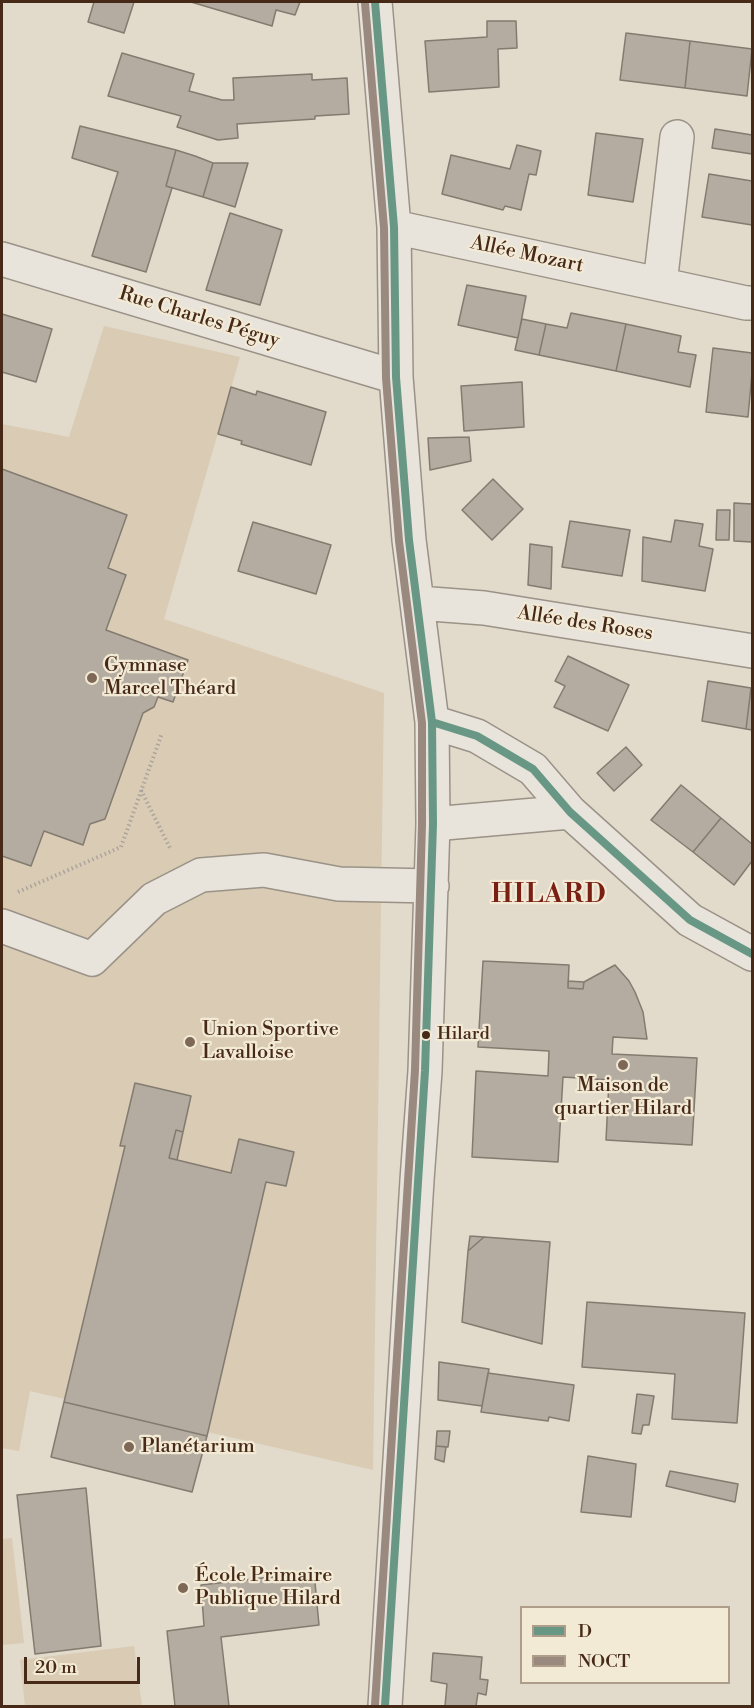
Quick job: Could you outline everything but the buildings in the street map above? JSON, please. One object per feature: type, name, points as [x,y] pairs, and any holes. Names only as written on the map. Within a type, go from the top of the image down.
[{"type":"street","points":[[375,2],[394,227],[396,377],[409,540],[432,722],[433,824],[425,1071],[385,1707]]},
{"type":"street","points":[[660,284],[677,137]]},
{"type":"street","name":"Allée Mozart","points":[[394,227],[753,303]]},
{"type":"street","name":"Rue Charles Péguy","points":[[2,259],[396,377]]},
{"type":"street","name":"Allée des Roses","points":[[418,603],[484,608],[753,651]]},
{"type":"street","points":[[432,722],[477,736],[532,769],[570,812],[690,920],[753,954]]},
{"type":"street","points":[[433,824],[570,812]]},
{"type":"street","points":[[2,926],[92,959],[154,899],[201,875],[264,870],[339,884],[432,886]]},
{"type":"path","points":[[13,894],[121,847],[162,733]]},
{"type":"path","points":[[141,790],[161,829]]},
{"type":"shaded area","name":"Union Sportive Lavalloise","points":[[104,326],[240,357],[164,619],[384,693],[373,1470],[30,1391],[19,1451],[2,1448],[2,424],[69,437]]},
{"type":"shaded area","points":[[12,1538],[24,1643],[2,1645],[2,1539]]},
{"type":"shaded area","points":[[134,1646],[142,1706],[25,1706],[20,1660]]},
{"type":"transit line","name":"D","points":[[375,2],[394,227],[396,377],[409,540],[432,722],[433,824],[425,1071],[385,1706]]},
{"type":"transit line","name":"NOCT","points":[[365,3],[384,228],[386,378],[399,541],[422,723],[422,824],[415,1070],[375,1705]]},
{"type":"transit line","name":"D","points":[[432,722],[477,736],[533,769],[570,812],[690,920],[752,954]]},
{"type":"place","name":"Gymnase Marcel Théard","points":[[92,678]]},
{"type":"place","name":"Hilard","points":[[426,1035]]},
{"type":"place","name":"Union Sportive Lavalloise","points":[[190,1042]]},
{"type":"place","name":"Maison de quartier Hilard","points":[[623,1065]]},
{"type":"place","name":"Planétarium","points":[[129,1447]]},
{"type":"place","name":"École Primaire Publique Hilard","points":[[183,1588]]},
{"type":"district","name":"HILARD","points":[[549,896]]}]
